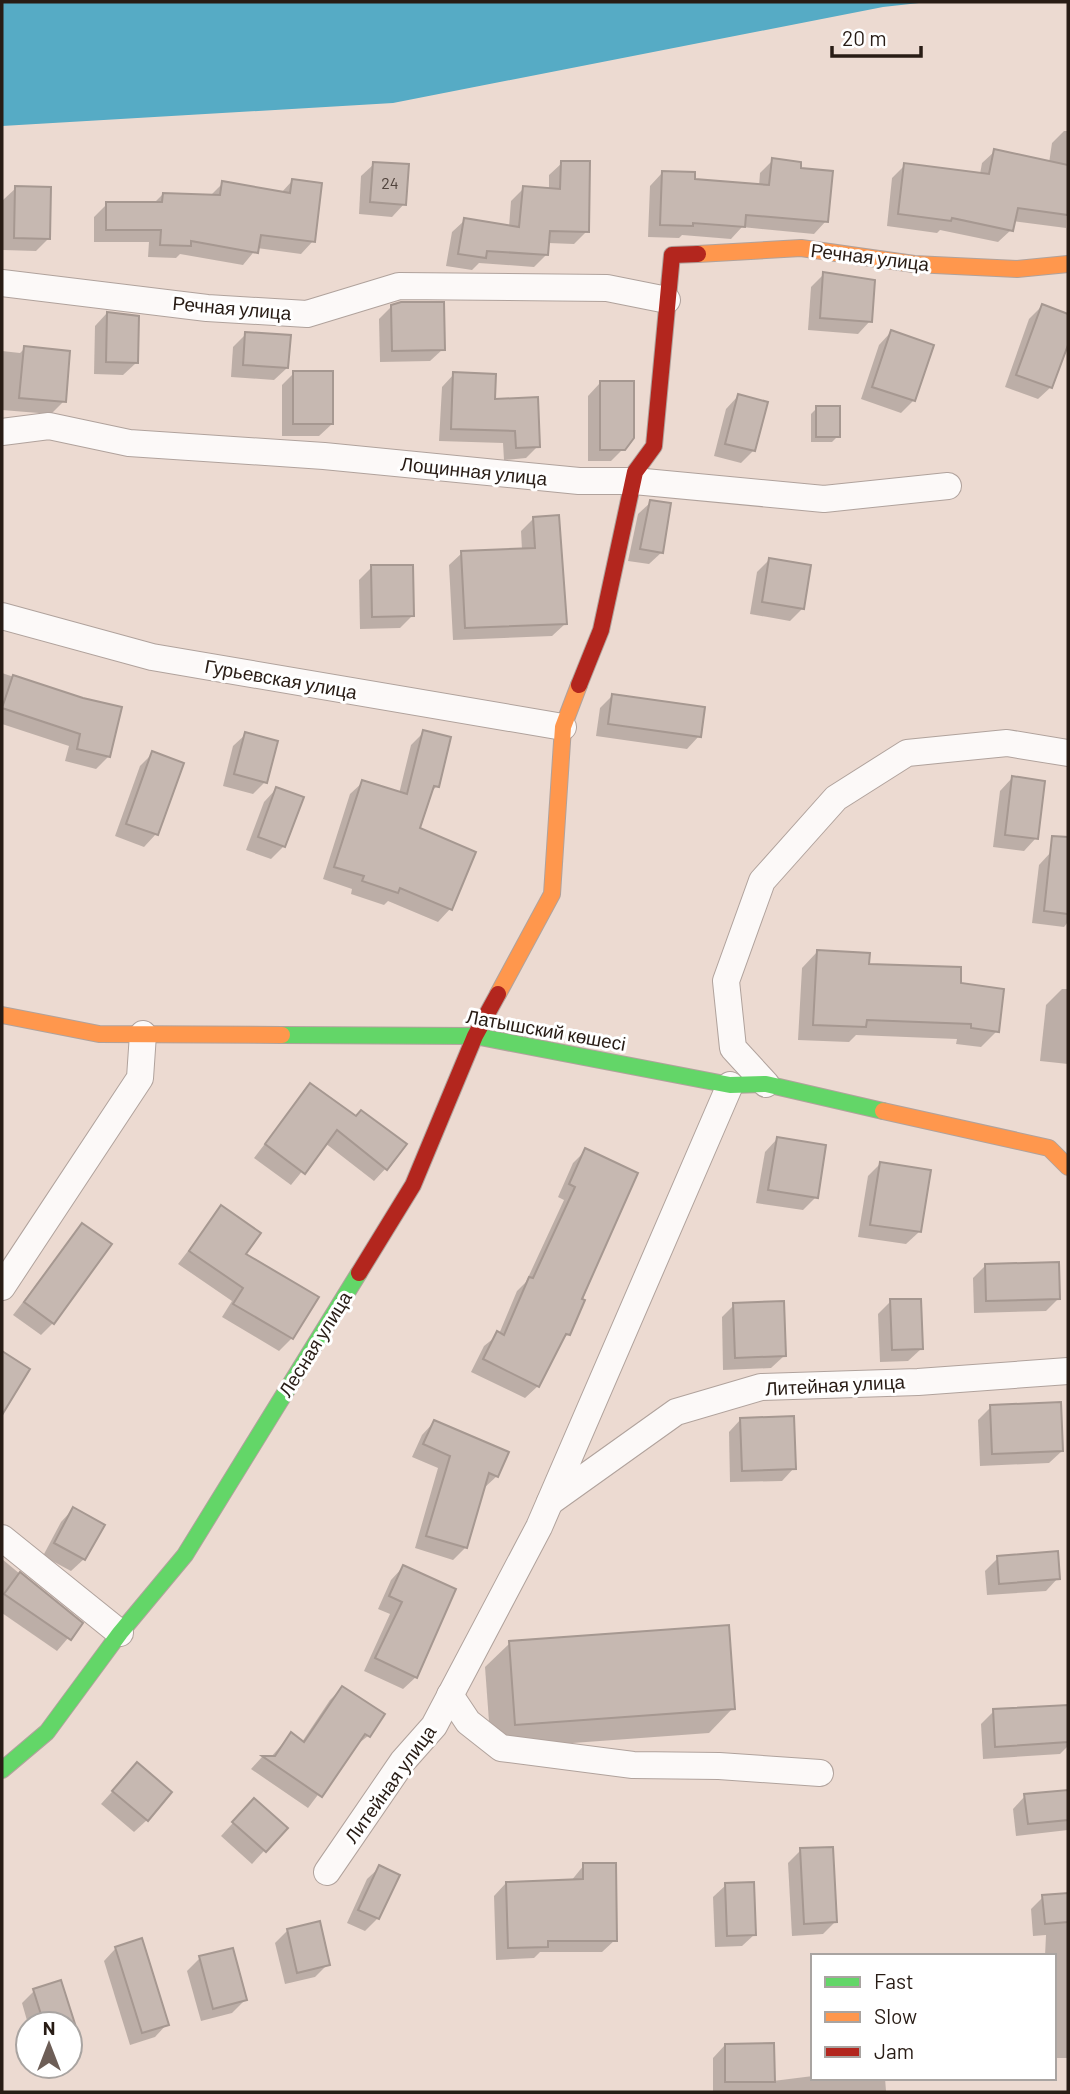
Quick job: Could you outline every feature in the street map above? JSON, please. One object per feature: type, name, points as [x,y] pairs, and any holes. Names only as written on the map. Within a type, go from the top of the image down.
[{"type":"street","name":"Речная улица","points":[[672,255],[801,248],[914,264],[1017,269],[1068,264]]},
{"type":"street","name":"Лесная улица","points":[[2,1770],[47,1732],[120,1633],[185,1555],[413,1185],[475,1036],[552,894],[563,727],[601,630],[635,472],[654,446],[672,255]]},
{"type":"street","name":"Речная улица","points":[[2,284],[207,308],[307,314],[399,286],[607,288],[667,300]]},
{"type":"street","name":"Лощинная улица","points":[[2,432],[49,426],[141,444],[324,456],[579,481],[634,481],[824,499],[948,486]]},
{"type":"street","name":"Гурьевская улица","points":[[2,617],[152,657],[563,727]]},
{"type":"street","points":[[766,1084],[733,1048],[726,981],[762,881],[836,798],[907,753],[1007,743],[1068,753]]},
{"type":"street","name":"Латышский көшесі","points":[[2,1015],[99,1034],[475,1036],[730,1085],[766,1084],[1049,1148],[1068,1167]]},
{"type":"street","points":[[2,1287],[140,1078],[143,1034]]},
{"type":"street","name":"Литейная улица","points":[[327,1872],[403,1761],[433,1726],[550,1503],[730,1085]]},
{"type":"street","name":"Литейная улица","points":[[550,1503],[677,1412],[761,1387],[918,1381],[1068,1371]]},
{"type":"street","points":[[2,1538],[120,1633]]},
{"type":"street","points":[[450,1695],[468,1722],[501,1748],[633,1765],[820,1773]]},
{"type":"water","points":[[2,2],[928,2],[883,7],[393,103],[2,126]]},
{"type":"building","points":[[994,149],[1068,165],[1068,215],[1018,208],[1013,231],[952,218],[951,221],[898,214],[904,163],[989,174]]},
{"type":"building","points":[[772,158],[801,162],[801,168],[833,171],[828,222],[746,215],[745,227],[693,223],[693,226],[660,225],[662,171],[695,172],[695,179],[769,185]]},
{"type":"building","points":[[561,161],[590,161],[589,232],[550,231],[548,255],[487,251],[486,258],[458,254],[464,218],[519,227],[523,186],[560,189]]},
{"type":"building","points":[[373,162],[409,164],[406,205],[370,202]]},
{"type":"building","points":[[292,179],[322,183],[315,242],[261,235],[258,253],[191,241],[191,246],[160,245],[161,230],[106,230],[106,202],[162,202],[163,193],[220,195],[222,181],[290,193]]},
{"type":"building","points":[[15,186],[51,187],[50,239],[14,238]]},
{"type":"building","points":[[823,272],[875,280],[872,322],[820,318]]},
{"type":"building","points":[[401,302],[444,302],[445,350],[392,351],[391,305]]},
{"type":"building","points":[[1042,304],[1068,314],[1068,345],[1052,388],[1016,375]]},
{"type":"building","points":[[107,312],[139,316],[138,363],[106,362]]},
{"type":"building","points":[[891,330],[934,345],[915,401],[872,387]]},
{"type":"building","points":[[245,332],[291,335],[288,368],[243,365]]},
{"type":"building","points":[[24,346],[70,351],[66,402],[19,398]]},
{"type":"building","points":[[293,371],[333,371],[333,424],[293,424]]},
{"type":"building","points":[[453,372],[496,374],[495,399],[538,397],[540,447],[516,448],[515,431],[451,429]]},
{"type":"building","points":[[600,381],[634,381],[634,438],[625,450],[600,450]]},
{"type":"building","points":[[738,394],[768,402],[755,451],[725,444]]},
{"type":"building","points":[[816,406],[840,406],[840,437],[816,437]]},
{"type":"building","points":[[650,500],[671,503],[663,553],[640,549]]},
{"type":"building","points":[[559,515],[567,624],[465,628],[461,551],[535,548],[533,517]]},
{"type":"building","points":[[769,558],[811,565],[804,609],[762,602]]},
{"type":"building","points":[[371,565],[413,565],[414,616],[372,617]]},
{"type":"building","points":[[13,675],[83,698],[122,707],[110,757],[77,749],[80,734],[2,708]]},
{"type":"building","points":[[612,694],[705,707],[701,737],[608,724]]},
{"type":"building","points":[[423,730],[451,737],[439,787],[434,786],[420,828],[476,852],[452,910],[400,888],[398,893],[362,881],[364,876],[334,867],[362,780],[407,794]]},
{"type":"building","points":[[245,732],[278,741],[267,783],[234,774]]},
{"type":"building","points":[[152,751],[184,763],[158,835],[126,824]]},
{"type":"building","points":[[1012,776],[1045,781],[1038,839],[1005,835]]},
{"type":"building","points":[[276,787],[304,797],[285,847],[258,837]]},
{"type":"building","points":[[1052,836],[1068,837],[1068,914],[1044,911]]},
{"type":"building","points":[[817,950],[870,953],[869,964],[961,967],[961,983],[1004,989],[999,1032],[971,1028],[971,1024],[867,1020],[866,1027],[813,1025]]},
{"type":"building","points":[[310,1083],[356,1116],[361,1110],[407,1144],[387,1170],[337,1130],[305,1174],[265,1144]]},
{"type":"building","points":[[777,1137],[826,1145],[818,1198],[768,1190]]},
{"type":"building","points":[[585,1148],[638,1173],[582,1299],[585,1300],[570,1335],[566,1334],[539,1387],[483,1359],[497,1331],[504,1335],[529,1277],[533,1278],[575,1187],[569,1184]]},
{"type":"building","points":[[880,1162],[931,1170],[921,1232],[870,1225]]},
{"type":"building","points":[[221,1205],[261,1233],[246,1254],[319,1297],[293,1339],[233,1304],[243,1288],[189,1251]]},
{"type":"building","points":[[82,1223],[112,1244],[54,1324],[24,1302]]},
{"type":"building","points":[[1059,1262],[1060,1299],[986,1301],[985,1264]]},
{"type":"building","points":[[890,1299],[921,1299],[923,1349],[892,1350]]},
{"type":"building","points":[[784,1301],[786,1356],[735,1358],[733,1303]]},
{"type":"building","points":[[2,1351],[30,1369],[2,1415]]},
{"type":"building","points":[[1061,1402],[1063,1451],[992,1454],[990,1405]]},
{"type":"building","points":[[794,1416],[796,1469],[742,1471],[740,1418]]},
{"type":"building","points":[[434,1420],[509,1452],[498,1477],[489,1473],[467,1548],[426,1536],[450,1456],[423,1444]]},
{"type":"building","points":[[73,1507],[105,1525],[85,1560],[54,1543]]},
{"type":"building","points":[[1058,1551],[1060,1579],[999,1584],[997,1556]]},
{"type":"building","points":[[403,1565],[456,1589],[417,1678],[375,1658],[402,1602],[389,1596]]},
{"type":"building","points":[[20,1572],[83,1623],[71,1640],[4,1594]]},
{"type":"building","points":[[729,1625],[735,1709],[515,1725],[509,1641]]},
{"type":"building","points":[[342,1686],[385,1714],[370,1737],[365,1734],[322,1797],[262,1756],[275,1756],[291,1732],[304,1742]]},
{"type":"building","points":[[1068,1705],[1068,1742],[995,1747],[993,1709]]},
{"type":"building","points":[[137,1762],[172,1792],[148,1821],[112,1791]]},
{"type":"building","points":[[1068,1790],[1068,1820],[1028,1824],[1024,1794]]},
{"type":"building","points":[[254,1798],[288,1828],[266,1852],[232,1822]]},
{"type":"building","points":[[833,1847],[837,1922],[804,1924],[800,1848]]},
{"type":"building","points":[[583,1863],[616,1863],[617,1941],[548,1941],[548,1947],[508,1948],[506,1882],[583,1879]]},
{"type":"building","points":[[379,1865],[400,1875],[379,1919],[358,1910]]},
{"type":"building","points":[[754,1882],[756,1935],[727,1936],[725,1883]]},
{"type":"building","points":[[1068,1893],[1068,1922],[1045,1924],[1042,1895]]},
{"type":"building","points":[[320,1921],[330,1965],[297,1973],[287,1929]]},
{"type":"building","points":[[142,1938],[169,2025],[142,2033],[115,1947]]},
{"type":"building","points":[[233,1948],[247,2000],[213,2009],[199,1956]]},
{"type":"building","points":[[61,1980],[71,2010],[40,2010],[33,1989]]},
{"type":"building","points":[[774,2043],[775,2082],[725,2082],[725,2044]]},
{"type":"traffic: fast","points":[[282,1035],[475,1036],[730,1085],[766,1084],[883,1111]]},
{"type":"traffic: fast","points":[[2,1770],[47,1732],[120,1633],[185,1555],[359,1273]]},
{"type":"traffic: slow","points":[[698,254],[801,248],[914,264],[1017,269],[1068,264]]},
{"type":"traffic: slow","points":[[498,994],[552,894],[563,727],[579,685]]},
{"type":"traffic: slow","points":[[2,1015],[99,1034],[282,1035]]},
{"type":"traffic: slow","points":[[883,1111],[1049,1148],[1068,1167]]},
{"type":"traffic: jam","points":[[579,685],[601,630],[635,472],[654,446],[672,255],[698,254]]},
{"type":"traffic: jam","points":[[359,1273],[413,1185],[475,1036],[498,994]]}]
